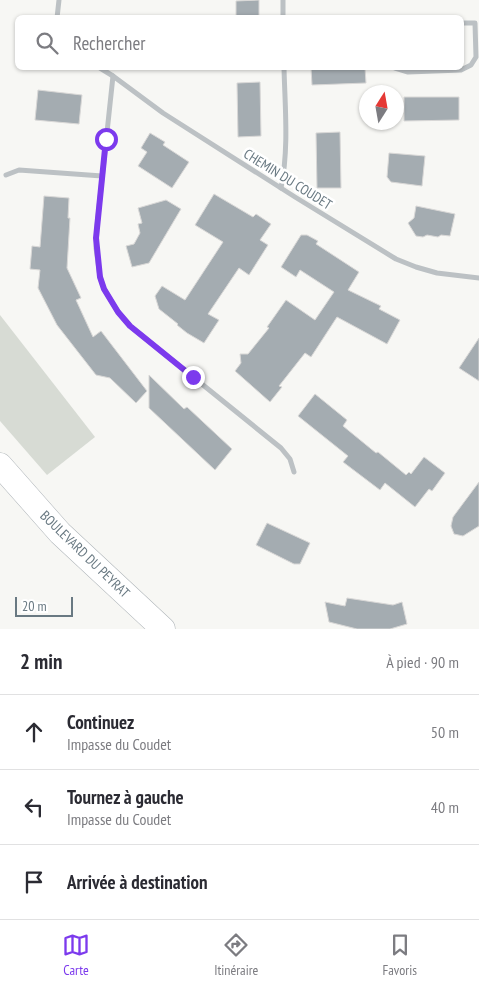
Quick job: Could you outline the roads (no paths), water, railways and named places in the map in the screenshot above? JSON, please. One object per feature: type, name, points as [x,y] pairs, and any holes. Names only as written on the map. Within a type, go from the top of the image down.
[{"type":"main road","name":"BOULEVARD DU PEYRAT","points":[[0,465],[60,534],[161,626]]},
{"type":"street","points":[[57,15],[58,0]]},
{"type":"street","points":[[283,0],[283,15]]},
{"type":"street","points":[[464,23],[475,23],[476,57],[471,65],[464,68]]},
{"type":"street","name":"CHEMIN DU COUDET","points":[[103,70],[163,113],[396,259],[416,267],[437,272],[479,278]]},
{"type":"street","points":[[281,188],[286,150],[284,70]]},
{"type":"street","points":[[402,70],[408,72],[461,70]]},
{"type":"street","points":[[113,76],[96,238],[100,277],[104,289],[118,312],[130,326],[281,448],[290,459],[294,472]]},
{"type":"street","points":[[6,175],[19,170],[102,176]]}]
